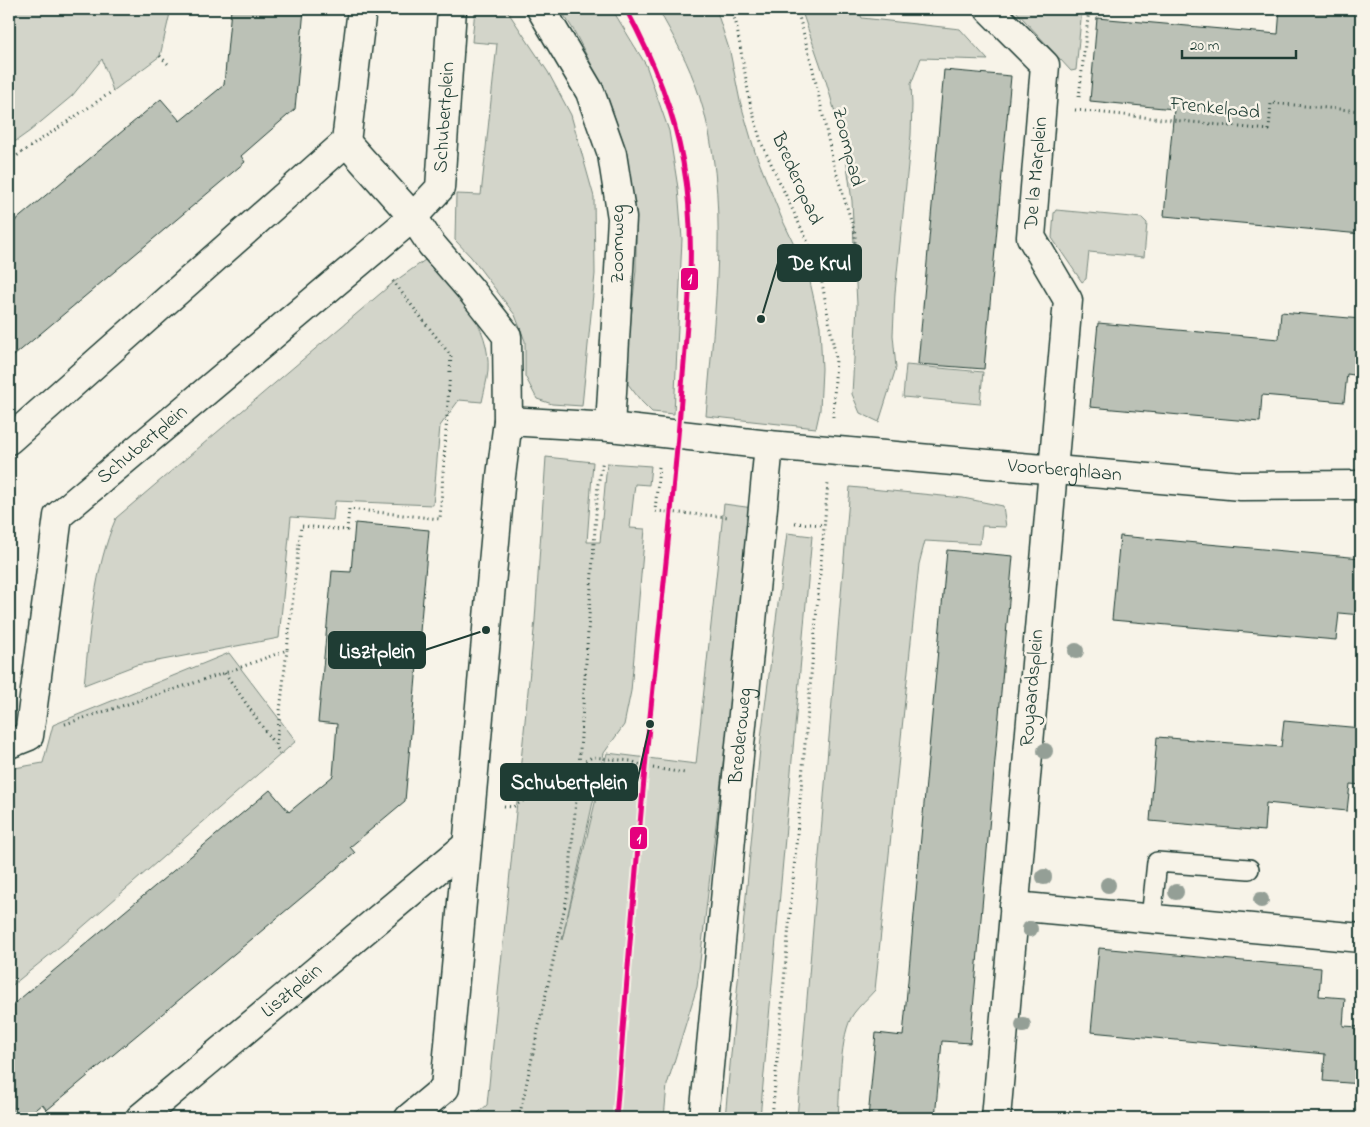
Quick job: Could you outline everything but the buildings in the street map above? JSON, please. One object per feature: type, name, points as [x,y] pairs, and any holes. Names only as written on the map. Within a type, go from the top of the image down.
[{"type":"street","points":[[9,440],[346,142],[362,9]]},
{"type":"street","name":"Schubertplein","points":[[19,740],[58,516],[413,217],[440,188],[452,9]]},
{"type":"street","name":"Zoomweg","points":[[541,9],[590,92],[612,154],[622,218],[610,428]]},
{"type":"street","name":"De la Marplein","points":[[989,9],[1045,65],[1031,237],[1068,300],[1052,470]]},
{"type":"street","points":[[346,142],[413,217],[430,244],[470,288],[507,336],[508,421],[501,476],[445,1088],[409,1118]]},
{"type":"street","points":[[508,421],[610,428],[769,445]]},
{"type":"street","name":"Voorberghlaan","points":[[769,445],[1241,486],[1361,484]]},
{"type":"street","name":"Brederoweg","points":[[704,1118],[769,445]]},
{"type":"street","name":"Royaardsplein","points":[[996,1118],[1052,470]]},
{"type":"street","name":"Lisztplein","points":[[140,1118],[467,845]]},
{"type":"street","points":[[1014,906],[1361,938]]},
{"type":"lane","points":[[1151,918],[1157,862],[1249,869]]},
{"type":"path","name":"Brederopad","points":[[731,9],[736,23],[750,102],[761,142],[820,272],[836,359],[831,450]]},
{"type":"path","name":"Zoompad","points":[[797,9],[812,65],[833,162],[855,233],[855,256],[820,272]]},
{"type":"path","points":[[1077,111],[1089,9]]},
{"type":"path","points":[[160,56],[168,64]]},
{"type":"path","points":[[9,162],[112,92]]},
{"type":"path","name":"Frenkelpad","points":[[1042,107],[1268,130],[1272,103],[1361,111]]},
{"type":"path","points":[[276,746],[301,526],[347,530],[349,509],[440,519],[451,356],[394,282],[369,254]]},
{"type":"path","points":[[519,1118],[568,892],[579,765],[598,484],[610,428]]},
{"type":"path","points":[[772,1118],[831,450]]},
{"type":"path","points":[[659,458],[655,511],[825,525]]},
{"type":"path","points":[[19,740],[225,673],[287,650]]},
{"type":"path","points":[[225,673],[280,754]]},
{"type":"path","points":[[471,802],[513,806],[592,757],[631,761],[646,767],[685,773]]},
{"type":"shaded area","points":[[9,9],[171,9],[160,56],[113,91],[102,59],[72,96],[9,146]]},
{"type":"shaded area","points":[[475,9],[506,9],[548,72],[571,115],[594,197],[595,274],[582,406],[552,404],[537,399],[525,376],[525,341],[515,315],[471,257],[455,240],[456,194],[481,195],[497,44],[472,42]]},
{"type":"shaded area","points":[[560,9],[612,9],[646,65],[669,131],[678,188],[682,239],[674,414],[652,412],[628,384],[628,348],[636,270],[636,213],[625,147],[607,95],[573,29]]},
{"type":"shaded area","points":[[658,9],[716,9],[730,52],[740,101],[755,152],[782,219],[808,273],[820,326],[822,369],[820,410],[816,428],[706,416],[718,254],[718,213],[715,173],[709,133],[699,95],[681,51]]},
{"type":"shaded area","points":[[801,9],[859,9],[862,18],[960,29],[988,60],[921,58],[911,84],[911,135],[895,293],[893,335],[896,368],[879,422],[860,413],[852,394],[857,305],[852,201],[844,144],[826,81]]},
{"type":"shaded area","points":[[1014,9],[1082,9],[1076,70],[1071,71]]},
{"type":"shaded area","points":[[1056,210],[1142,218],[1147,223],[1144,257],[1089,252],[1086,279],[1082,282],[1052,238],[1054,213]]},
{"type":"shaded area","points":[[425,260],[460,296],[478,323],[484,338],[488,371],[482,402],[459,400],[440,426],[433,505],[335,501],[333,520],[291,517],[279,638],[136,665],[84,685],[98,579],[116,518],[394,282]]},
{"type":"shaded area","points":[[906,365],[983,372],[980,404],[903,397]]},
{"type":"shaded area","points":[[546,457],[593,462],[587,542],[600,542],[607,463],[651,466],[649,485],[635,484],[630,528],[645,529],[631,691],[624,725],[604,753],[562,940],[607,753],[696,764],[724,504],[753,508],[697,987],[667,1085],[664,1118],[472,1118],[487,1105],[535,620]]},
{"type":"shaded area","points":[[850,487],[963,498],[1003,506],[1006,527],[982,526],[980,544],[925,541],[919,564],[875,990],[854,1013],[845,1034],[838,1118],[797,1118]]},
{"type":"shaded area","points":[[787,533],[812,536],[760,1118],[725,1118],[761,738]]},
{"type":"shaded area","points":[[229,653],[296,741],[63,944],[9,988],[9,769],[43,763],[53,725]]},
{"type":"transit line","name":"1","points":[[616,1118],[641,810],[672,507],[690,274],[690,218],[679,142],[674,122],[653,64],[626,9]]},
{"type":"place","name":"De Krul","points":[[761,319]]},
{"type":"place","name":"Lisztplein","points":[[486,630]]},
{"type":"place","name":"Schubertplein","points":[[650,724]]}]
